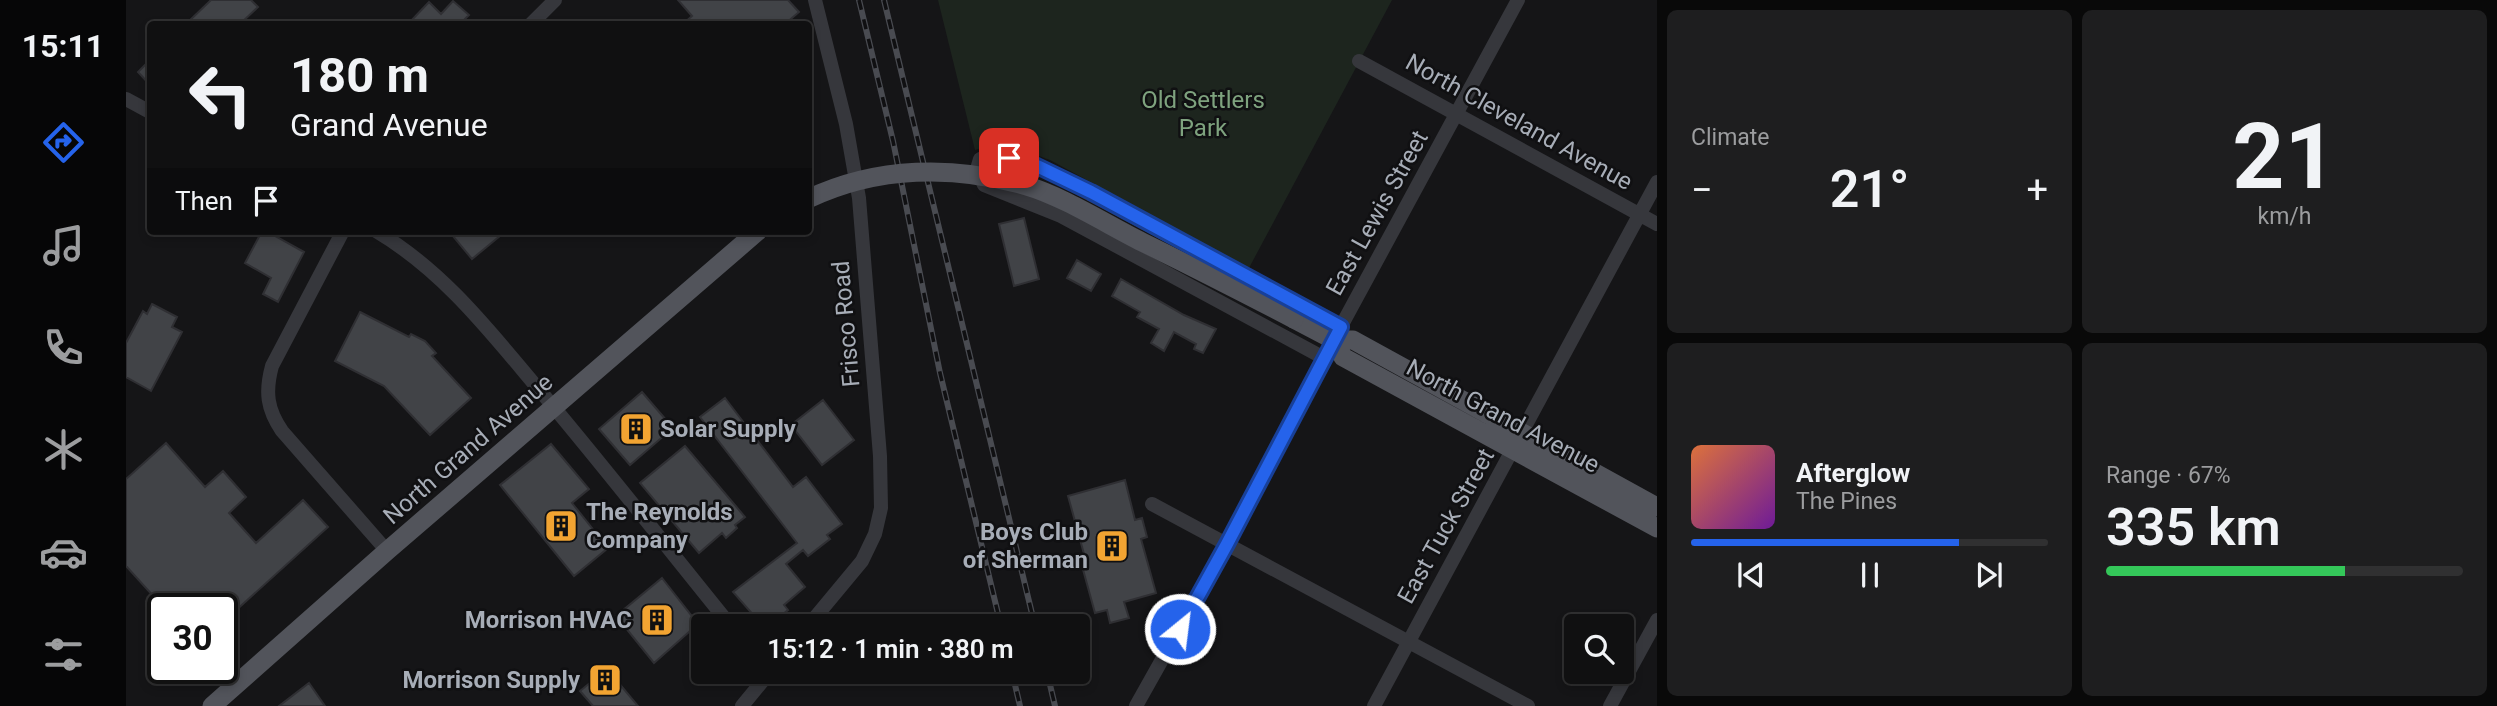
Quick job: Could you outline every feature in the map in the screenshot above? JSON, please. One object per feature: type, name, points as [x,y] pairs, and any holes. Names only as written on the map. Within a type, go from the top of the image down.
[{"type":"main road","name":"North Grand Avenue","points":[[812,197],[834,187],[877,176],[928,171],[972,175],[1029,186],[1294,319],[1333,341],[1343,357],[1657,507]]},
{"type":"main road","name":"North Grand Avenue","points":[[212,706],[753,235]]},
{"type":"main road","name":"North Grand Avenue","points":[[1518,442],[1657,528]]},
{"type":"street","points":[[534,21],[555,0]]},
{"type":"street","name":"Frisco Road","points":[[815,0],[846,124],[859,198],[880,456],[881,508],[875,534],[862,561],[818,614]]},
{"type":"street","name":"East Lewis Street","points":[[1136,706],[1227,544],[1333,341],[1518,0]]},
{"type":"street","name":"North Cleveland Avenue","points":[[1359,61],[1657,224]]},
{"type":"street","points":[[126,99],[147,110]]},
{"type":"street","points":[[988,156],[1037,166],[1333,341],[1028,201],[984,185],[977,169],[980,159],[988,156]]},
{"type":"street","name":"East Tuck Street","points":[[1374,706],[1657,182]]},
{"type":"street","points":[[341,235],[272,366],[267,398],[271,414],[282,431],[387,551]]},
{"type":"street","points":[[381,235],[449,285],[554,407],[721,614]]},
{"type":"street","points":[[1152,504],[1528,706]]},
{"type":"street","points":[[1610,706],[1657,620]]},
{"type":"street","points":[[742,706],[759,684]]},
{"type":"green space","name":"Old Settlers Park","points":[[938,0],[1392,0],[1249,268],[1050,160],[1014,147],[994,144],[975,150]]},
{"type":"building","points":[[211,0],[251,0],[258,7],[243,21],[189,21]]},
{"type":"building","points":[[678,0],[788,0],[799,12],[788,21],[686,21],[692,16]]},
{"type":"building","points":[[453,1],[469,15],[463,21],[411,21],[429,2],[441,14]]},
{"type":"building","points":[[147,63],[147,82],[138,72]]},
{"type":"building","points":[[1024,218],[1039,279],[1014,286],[999,224]]},
{"type":"building","points":[[260,235],[276,235],[304,252],[278,302],[263,294],[271,278],[245,263]]},
{"type":"building","points":[[452,235],[501,235],[472,259]]},
{"type":"building","points":[[1077,260],[1101,274],[1091,291],[1067,278]]},
{"type":"building","points":[[1121,279],[1184,315],[1216,329],[1203,353],[1194,349],[1196,344],[1174,332],[1164,351],[1151,343],[1159,329],[1137,317],[1140,312],[1112,296]]},
{"type":"building","points":[[152,304],[177,317],[172,327],[182,332],[151,391],[126,377],[126,343],[143,311],[147,314]]},
{"type":"building","points":[[360,312],[409,337],[411,334],[425,341],[436,353],[432,356],[471,398],[430,435],[384,386],[335,361]]},
{"type":"building","name":"Solar Supply","points":[[642,392],[673,428],[630,465],[599,429]]},
{"type":"building","points":[[725,398],[793,487],[806,477],[842,524],[827,535],[830,539],[808,556],[803,550],[786,564],[805,587],[784,605],[788,610],[783,614],[752,614],[733,592],[797,543],[700,417]]},
{"type":"building","points":[[823,400],[854,440],[822,465],[791,425]]},
{"type":"building","points":[[166,443],[205,487],[223,471],[246,497],[229,513],[256,543],[303,500],[328,527],[238,609],[238,593],[150,593],[126,566],[126,479]]},
{"type":"building","name":"The Reynolds Company","points":[[551,444],[589,489],[572,503],[608,548],[574,576],[500,485]]},
{"type":"building","points":[[685,446],[745,517],[726,538],[722,533],[699,553],[640,483]]},
{"type":"building","name":"Boys Club of Sherman","points":[[1125,480],[1135,520],[1142,518],[1147,537],[1141,539],[1156,593],[1124,602],[1129,618],[1110,623],[1107,610],[1095,613],[1079,555],[1084,554],[1068,496]]},
{"type":"building","name":"Morrison HVAC","points":[[662,578],[691,615],[691,630],[654,663],[616,616]]},
{"type":"building","name":"Morrison Supply","points":[[607,669],[638,706],[593,706],[580,691]]},
{"type":"building","points":[[309,683],[325,706],[279,706]]},
{"type":"railway","points":[[859,0],[893,141],[940,373],[998,614]]},
{"type":"railway","points":[[884,0],[1032,614]]},
{"type":"railway","points":[[1015,684],[1020,706]]},
{"type":"railway","points":[[1050,684],[1055,706]]},
{"type":"place","name":"Solar Supply","points":[[636,429]]},
{"type":"place","name":"The Reynolds Company","points":[[561,526]]},
{"type":"place","name":"Boys Club of Sherman","points":[[1112,546]]},
{"type":"place","name":"Morrison HVAC","points":[[657,620]]},
{"type":"place","name":"Morrison Supply","points":[[605,680]]},
{"type":"route","points":[[1009,158],[1037,166],[1091,192],[1341,327],[1180,629]]}]
